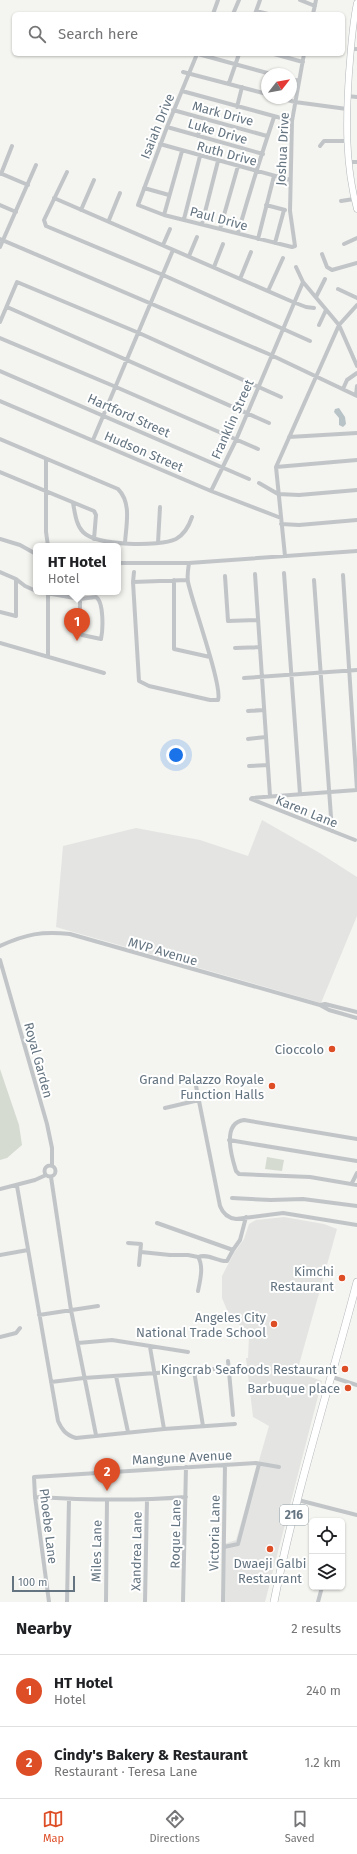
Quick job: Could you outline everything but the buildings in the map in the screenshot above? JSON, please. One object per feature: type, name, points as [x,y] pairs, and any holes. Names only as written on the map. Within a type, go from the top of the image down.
[{"type":"main road","name":"216","points":[[275,1601],[278,1578],[298,1500],[357,1282]]},
{"type":"street","points":[[214,12],[218,0]]},
{"type":"street","points":[[234,12],[239,0]]},
{"type":"street","points":[[256,12],[260,0]]},
{"type":"street","points":[[300,0],[315,6]]},
{"type":"street","points":[[314,12],[316,0]]},
{"type":"street","points":[[357,3],[354,49],[347,96],[347,141],[354,187],[354,199],[357,209]]},
{"type":"street","name":"Isaiah Drive","points":[[138,206],[173,110],[196,56]]},
{"type":"street","points":[[204,56],[261,71]]},
{"type":"street","points":[[229,83],[238,56]]},
{"type":"street","points":[[281,56],[303,62]]},
{"type":"street","name":"Joshua Drive","points":[[297,92],[304,56]]},
{"type":"street","points":[[183,72],[261,92]]},
{"type":"street","points":[[237,108],[242,87]]},
{"type":"street","points":[[182,91],[237,108],[292,121]]},
{"type":"street","points":[[347,96],[357,97]]},
{"type":"street","points":[[297,102],[347,109]]},
{"type":"street","name":"Joshua Drive","points":[[294,246],[290,210],[290,180],[292,121],[295,104]]},
{"type":"street","name":"Mark Drive","points":[[173,110],[268,136]]},
{"type":"street","points":[[238,233],[256,170],[263,154],[274,117]]},
{"type":"street","name":"Luke Drive","points":[[167,127],[263,154]]},
{"type":"street","points":[[198,136],[200,129]]},
{"type":"street","points":[[320,146],[324,141],[347,141]]},
{"type":"street","name":"Ruth Drive","points":[[160,144],[290,180]]},
{"type":"street","points":[[12,146],[0,173],[28,185]]},
{"type":"street","points":[[164,214],[182,151]]},
{"type":"street","points":[[184,219],[200,156]]},
{"type":"street","points":[[202,224],[218,161]]},
{"type":"street","points":[[349,162],[357,162]]},
{"type":"street","points":[[0,247],[1,240],[16,212],[36,165]]},
{"type":"street","points":[[220,229],[238,166]]},
{"type":"street","points":[[67,172],[44,220],[46,226],[163,275],[310,341]]},
{"type":"street","points":[[258,240],[274,176]]},
{"type":"street","points":[[81,210],[94,180]]},
{"type":"street","points":[[144,188],[169,195]]},
{"type":"street","points":[[109,220],[120,192]]},
{"type":"street","points":[[54,198],[109,220],[173,250],[293,302],[306,307],[314,308]]},
{"type":"street","points":[[341,201],[354,199]]},
{"type":"street","points":[[0,205],[16,212]]},
{"type":"street","points":[[266,205],[284,210],[290,210]]},
{"type":"street","name":"Paul Drive","points":[[138,206],[238,233],[258,240],[292,247],[294,246]]},
{"type":"street","points":[[275,243],[284,210]]},
{"type":"street","points":[[163,245],[170,229]]},
{"type":"street","points":[[189,256],[197,237]]},
{"type":"street","points":[[344,244],[357,238]]},
{"type":"street","points":[[1,240],[271,356],[356,395],[357,386]]},
{"type":"street","points":[[214,268],[223,244]]},
{"type":"street","points":[[93,440],[128,360],[173,250]]},
{"type":"street","points":[[240,279],[252,252]]},
{"type":"street","points":[[322,254],[326,267],[332,270],[357,263]]},
{"type":"street","points":[[268,291],[282,258]]},
{"type":"street","points":[[296,267],[303,282],[339,325],[357,366]]},
{"type":"street","points":[[316,297],[325,279]]},
{"type":"street","points":[[0,322],[17,282],[139,333],[281,396]]},
{"type":"street","name":"Franklin Street","points":[[211,491],[236,440],[293,302],[303,282]]},
{"type":"street","points":[[338,289],[357,298]]},
{"type":"street","points":[[284,556],[276,467],[339,325],[357,305]]},
{"type":"street","points":[[7,307],[269,423]]},
{"type":"street","points":[[319,325],[326,310]]},
{"type":"street","points":[[0,338],[258,449]]},
{"type":"street","name":"Hartford Street","points":[[0,370],[249,479]]},
{"type":"street","points":[[343,389],[348,380],[357,373]]},
{"type":"street","name":"Hudson Street","points":[[0,401],[211,491],[281,518]]},
{"type":"street","points":[[289,437],[357,433]]},
{"type":"street","points":[[0,439],[114,486],[121,492],[127,507],[126,543]]},
{"type":"street","points":[[46,459],[46,532],[48,543]]},
{"type":"street","points":[[276,467],[357,460]]},
{"type":"street","points":[[0,472],[73,503],[91,509],[95,513],[94,539]]},
{"type":"street","points":[[259,483],[278,494],[299,495],[357,490]]},
{"type":"street","points":[[73,503],[76,518],[82,529],[94,539],[110,543],[158,543],[174,540],[182,535],[189,526],[192,517]]},
{"type":"street","points":[[158,543],[160,507]]},
{"type":"street","points":[[281,524],[299,526],[357,520]]},
{"type":"street","points":[[0,540],[20,545],[33,552]]},
{"type":"street","points":[[121,563],[189,563],[357,551]]},
{"type":"street","points":[[134,572],[133,582],[137,677],[140,682],[210,700],[218,700],[219,697],[210,657],[187,580],[189,563]]},
{"type":"street","points":[[0,572],[16,579],[33,590]]},
{"type":"street","points":[[284,573],[300,794]]},
{"type":"street","points":[[255,574],[270,796],[357,790],[343,576]]},
{"type":"street","points":[[226,576],[228,621],[258,620]]},
{"type":"street","points":[[0,612],[16,616],[16,579]]},
{"type":"street","points":[[174,580],[174,650],[210,657]]},
{"type":"street","points":[[133,582],[187,580]]},
{"type":"street","points":[[314,580],[332,831]]},
{"type":"street","points":[[48,595],[48,656]]},
{"type":"street","points":[[62,595],[80,599],[96,597],[101,602],[102,639],[82,635],[80,631],[80,599]]},
{"type":"street","points":[[0,643],[104,673]]},
{"type":"street","points":[[235,648],[260,647]]},
{"type":"street","points":[[244,678],[357,670]]},
{"type":"street","points":[[248,711],[264,710]]},
{"type":"street","points":[[248,739],[266,737]]},
{"type":"street","points":[[249,766],[268,765]]},
{"type":"street","name":"Karen Lane","points":[[270,796],[251,798],[355,840]]},
{"type":"street","name":"MVP Avenue","points":[[0,946],[22,936],[39,933],[52,932],[70,934],[320,1005],[329,1010],[357,1018]]},
{"type":"street","name":"Royal Garden","points":[[0,960],[48,1124],[52,1148],[52,1166]]},
{"type":"street","name":"MVP Avenue","points":[[320,1005],[325,1004],[357,1012]]},
{"type":"street","points":[[194,1076],[222,1211],[232,1218],[284,1213],[357,1225]]},
{"type":"street","points":[[165,1108],[199,1100]]},
{"type":"street","points":[[357,1139],[244,1120],[237,1124],[230,1134],[229,1140],[236,1171],[239,1174],[310,1177],[357,1185]]},
{"type":"street","points":[[229,1140],[357,1161]]},
{"type":"street","points":[[50,1177],[54,1175],[56,1171],[52,1166],[46,1167],[44,1171],[50,1177],[71,1310],[96,1435]]},
{"type":"street","points":[[0,1189],[17,1186],[35,1180],[46,1174]]},
{"type":"street","points":[[352,1183],[357,1174]]},
{"type":"street","points":[[17,1186],[50,1382],[58,1421],[64,1431],[69,1436],[76,1438],[128,1432],[235,1424]]},
{"type":"street","points":[[232,1198],[269,1200],[303,1199],[357,1206]]},
{"type":"street","points":[[141,1252],[170,1255],[188,1254],[198,1257],[203,1256],[223,1262],[228,1261],[240,1240],[246,1217]]},
{"type":"street","points":[[157,1223],[233,1250]]},
{"type":"street","points":[[128,1242],[141,1244],[139,1265]]},
{"type":"street","points":[[0,1255],[28,1250]]},
{"type":"street","points":[[198,1257],[200,1260],[198,1291]]},
{"type":"street","points":[[39,1315],[98,1306]]},
{"type":"street","points":[[0,1337],[16,1333],[20,1328]]},
{"type":"street","points":[[78,1343],[112,1340],[188,1352]]},
{"type":"street","points":[[150,1347],[164,1429]]},
{"type":"street","points":[[228,1361],[233,1415]]},
{"type":"street","points":[[50,1382],[84,1378],[229,1368]]},
{"type":"street","points":[[194,1371],[203,1426]]},
{"type":"street","points":[[116,1376],[128,1432]]},
{"type":"street","points":[[332,1377],[357,1385]]},
{"type":"street","points":[[224,1547],[238,1544],[259,1464]]},
{"type":"street","name":"Mangune Avenue","points":[[34,1477],[225,1465],[259,1464],[279,1467]]},
{"type":"street","name":"Victoria Lane","points":[[223,1602],[225,1465]]},
{"type":"street","name":"Roque Lane","points":[[183,1602],[186,1467]]},
{"type":"street","name":"Phoebe Lane","points":[[34,1477],[35,1497],[49,1602]]},
{"type":"street","points":[[35,1497],[147,1500],[186,1497]]},
{"type":"street","points":[[67,1602],[69,1499]]},
{"type":"street","name":"Miles Lane","points":[[106,1602],[107,1500]]},
{"type":"street","name":"Xandrea Lane","points":[[145,1602],[147,1500]]},
{"type":"street","points":[[298,1500],[357,1515]]},
{"type":"street","points":[[318,1602],[321,1590]]},
{"type":"shaded area","points":[[339,408],[345,417],[346,424],[343,427],[339,425],[339,418],[334,412],[335,409]]},
{"type":"shaded area","points":[[262,820],[318,852],[357,877],[357,916],[321,1003],[56,927],[63,846],[136,828],[200,840],[248,856]]},
{"type":"shaded area","points":[[0,1069],[19,1125],[22,1145],[7,1158],[0,1160]]},
{"type":"shaded area","points":[[267,1157],[284,1160],[282,1171],[265,1169]]},
{"type":"shaded area","points":[[284,1217],[324,1224],[337,1229],[297,1372],[322,1381],[265,1602],[223,1602],[224,1544],[236,1540],[269,1426],[253,1417],[246,1358],[248,1358],[249,1336],[227,1310],[222,1298],[222,1276],[234,1253],[244,1239],[249,1224],[256,1220]]},
{"type":"place","name":"HT Hotel","points":[[77,641]]},
{"type":"place","name":"Cioccolo","points":[[332,1049]]},
{"type":"place","name":"Grand Palazzo Royale Function Halls","points":[[272,1086]]},
{"type":"place","name":"Kimchi Restaurant","points":[[342,1278]]},
{"type":"place","name":"Angeles City National Trade School","points":[[274,1324]]},
{"type":"place","name":"Kingcrab Seafoods Restaurant","points":[[345,1369]]},
{"type":"place","name":"Barbuque place","points":[[348,1388]]},
{"type":"place","name":"Cindy's Bakery & Restaurant","points":[[107,1491]]},
{"type":"place","name":"Dwaeji Galbi Restaurant","points":[[270,1549]]}]
